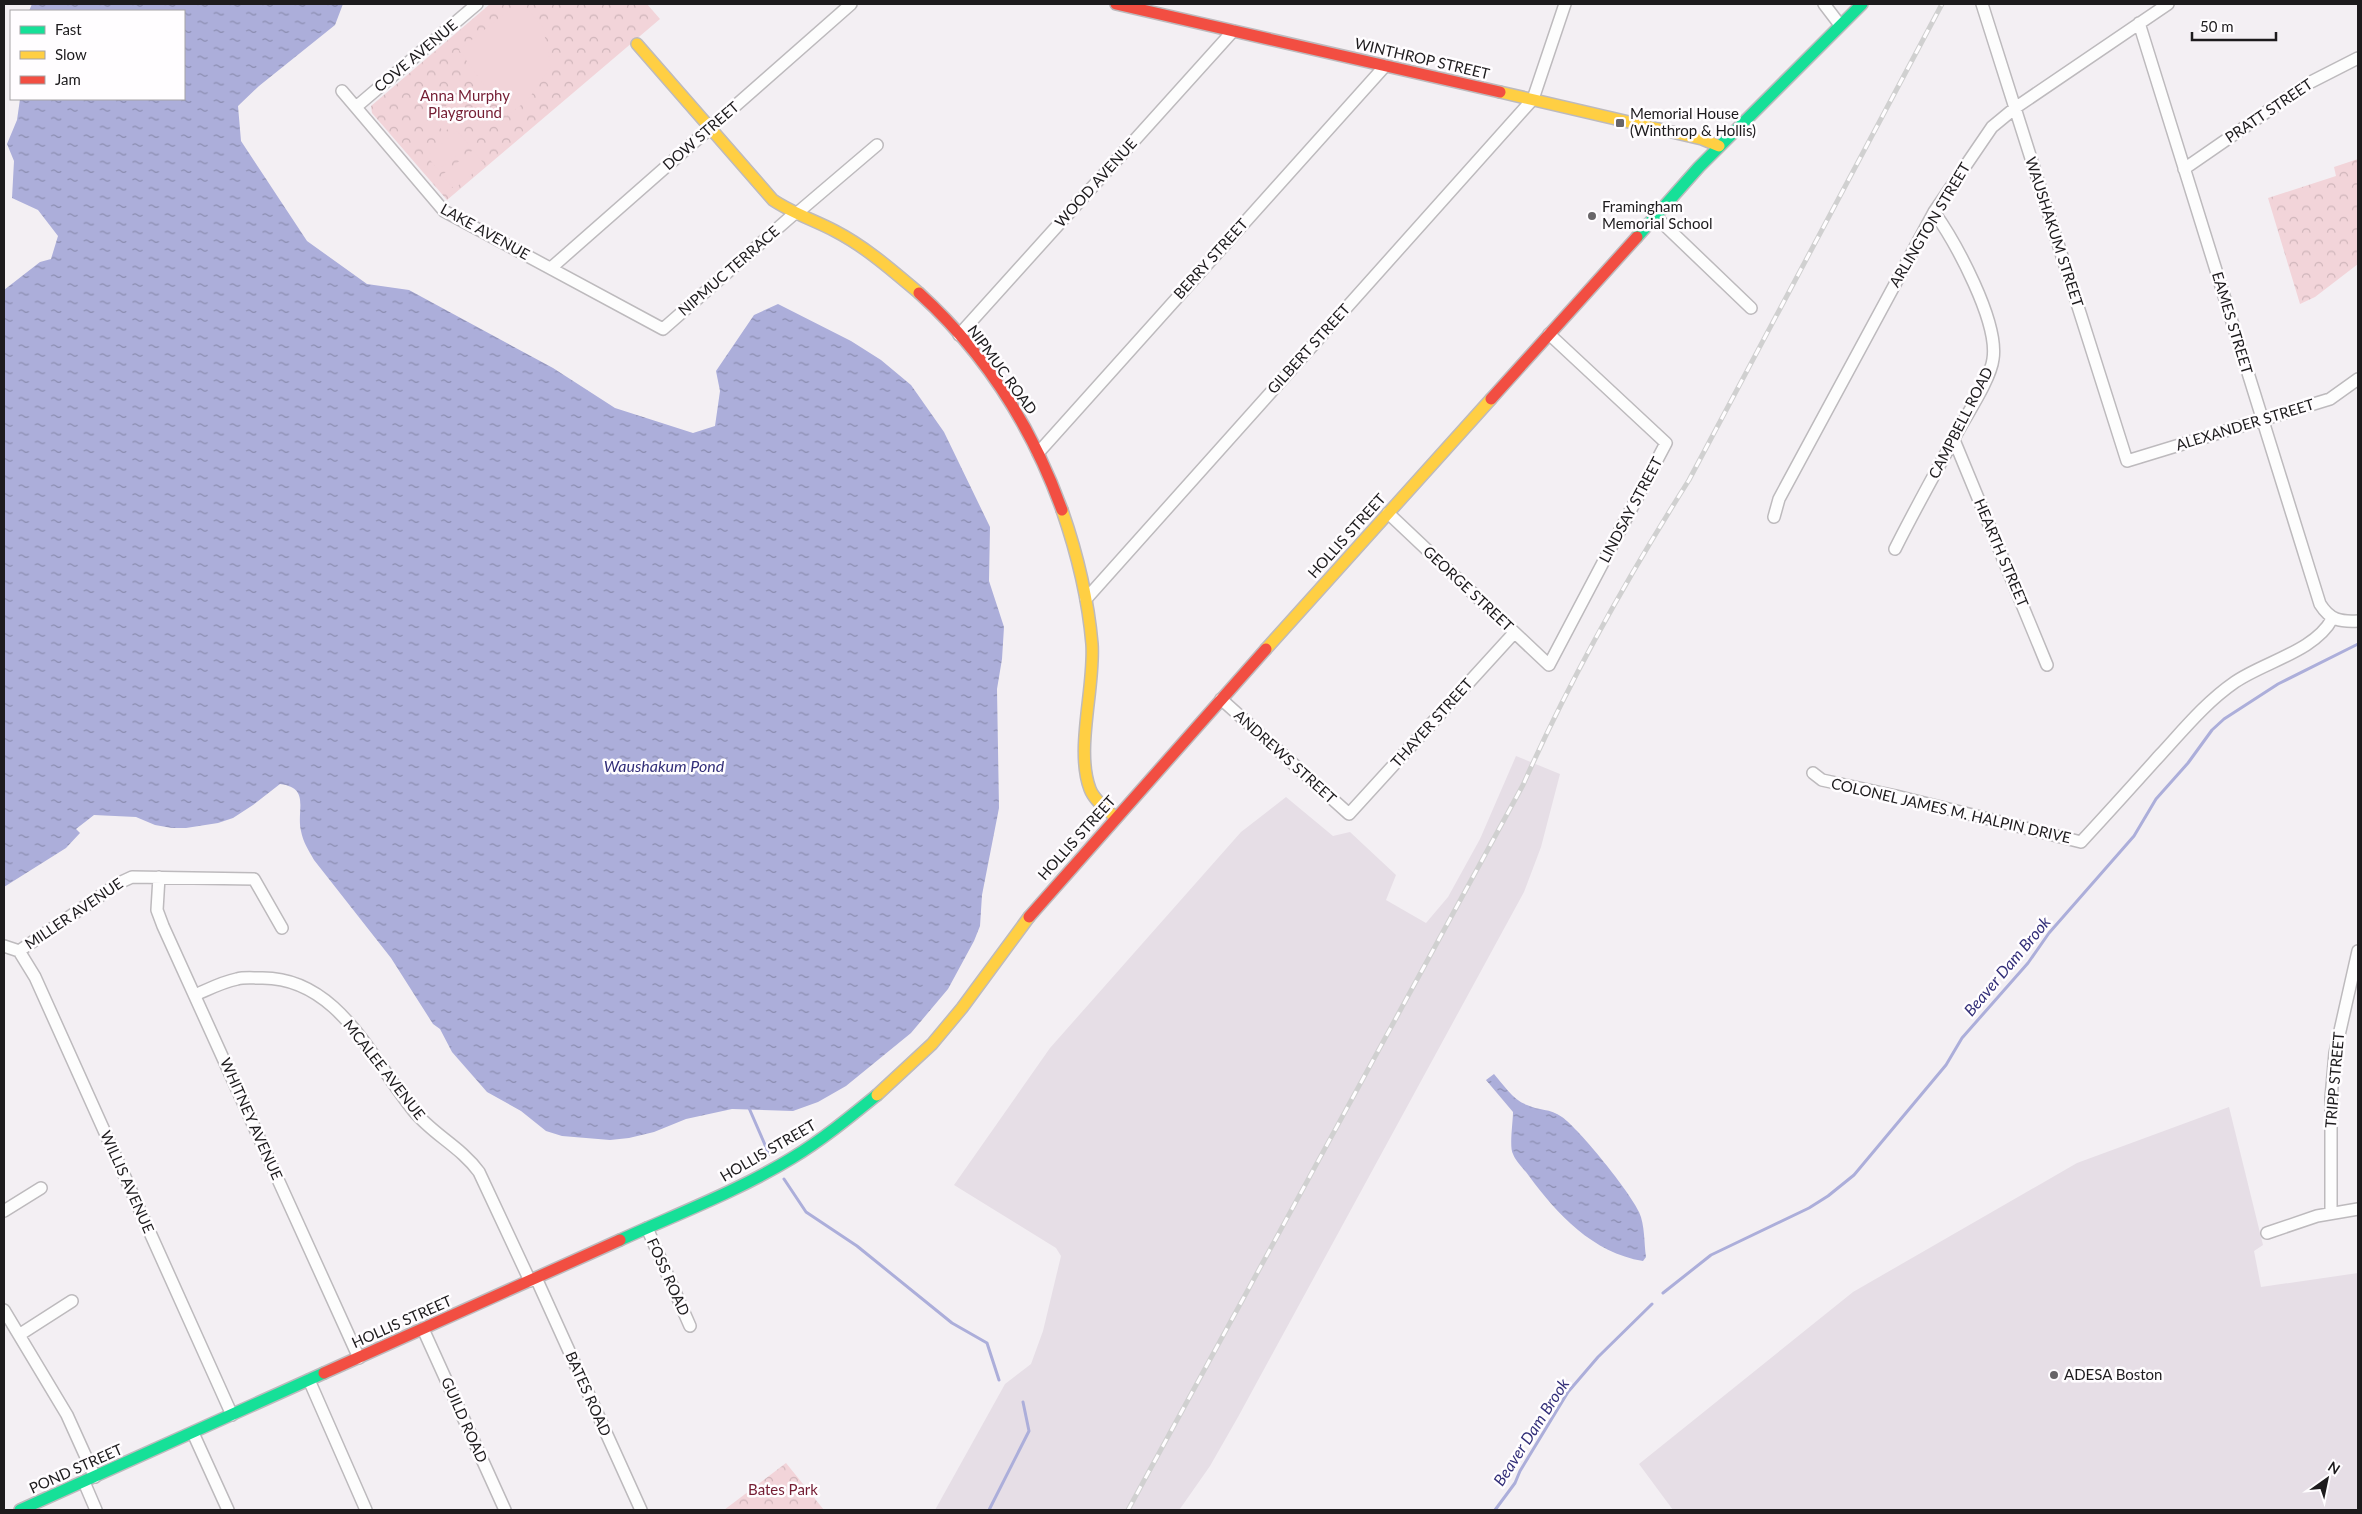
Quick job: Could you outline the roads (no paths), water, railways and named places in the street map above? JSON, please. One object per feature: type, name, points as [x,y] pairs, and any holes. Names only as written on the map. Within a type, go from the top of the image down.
[{"type":"main road","name":"WINTHROP STREET","points":[[1116,4],[1702,138],[1719,146]]},
{"type":"main road","name":"HOLLIS STREET","points":[[144,1455],[725,1194],[791,1159],[831,1132],[886,1089],[932,1044],[962,1008],[1026,920],[1115,817],[1654,216],[1719,146],[1862,4]]},
{"type":"main road","name":"NIPMUC ROAD","points":[[637,44],[773,200],[795,214],[836,231],[889,267],[924,298],[974,352],[1021,420],[1038,453],[1069,529],[1086,599],[1093,667],[1086,766],[1090,788],[1098,802],[1115,817]]},
{"type":"main road","name":"POND STREET","points":[[20,1510],[144,1455]]},
{"type":"street","name":"COVE AVENUE","points":[[356,108],[477,4]]},
{"type":"street","name":"DOW STREET","points":[[551,268],[851,4]]},
{"type":"street","points":[[1533,99],[1565,4]]},
{"type":"street","points":[[1824,4],[1840,25]]},
{"type":"street","name":"WAUSHAKUM STREET","points":[[1982,4],[2126,461]]},
{"type":"street","name":"ARLINGTON STREET","points":[[1774,517],[1779,499],[1934,212],[1992,127],[2015,108],[2168,4]]},
{"type":"street","name":"EAMES STREET","points":[[2139,24],[2320,604],[2332,619]]},
{"type":"street","name":"WOOD AVENUE","points":[[959,334],[1233,31]]},
{"type":"street","name":"PRATT STREET","points":[[2184,169],[2306,84],[2358,58]]},
{"type":"street","name":"BERRY STREET","points":[[1038,453],[1385,66]]},
{"type":"street","name":"LAKE AVENUE","points":[[342,91],[437,206],[451,216],[664,329]]},
{"type":"street","name":"GILBERT STREET","points":[[1086,599],[1533,99]]},
{"type":"street","name":"NIPMUC TERRACE","points":[[664,329],[877,145]]},
{"type":"street","name":"CAMPBELL ROAD","points":[[1895,548],[1977,398],[1993,360],[1992,341],[1983,307],[1946,228],[1934,212]]},
{"type":"street","points":[[1654,216],[1751,308]]},
{"type":"street","name":"LINDSAY STREET","points":[[1549,334],[1666,443],[1549,665]]},
{"type":"street","name":"ALEXANDER STREET","points":[[2126,461],[2330,399],[2358,379]]},
{"type":"street","name":"HEARTH STREET","points":[[1954,440],[2047,665]]},
{"type":"street","name":"GEORGE STREET","points":[[1388,513],[1549,665]]},
{"type":"street","points":[[2332,619],[2340,622],[2358,621]]},
{"type":"street","name":"COLONEL JAMES M. HALPIN DRIVE","points":[[1813,773],[1822,780],[1896,796],[2081,842],[2190,722],[2218,695],[2256,670],[2312,642],[2328,628],[2332,619]]},
{"type":"street","name":"THAYER STREET","points":[[1349,814],[1514,632]]},
{"type":"street","name":"ANDREWS STREET","points":[[1220,699],[1349,814]]},
{"type":"street","name":"MILLER AVENUE","points":[[19,951],[119,882],[132,877],[254,879],[282,928]]},
{"type":"street","name":"WHITNEY AVENUE","points":[[158,877],[157,910],[358,1358]]},
{"type":"street","points":[[4,946],[19,951]]},
{"type":"street","name":"TRIPP STREET","points":[[2331,1212],[2331,1098],[2335,1053],[2341,1018],[2358,950]]},
{"type":"street","name":"WILLIS AVENUE","points":[[19,951],[35,977],[232,1415]]},
{"type":"street","name":"MCALEE AVENUE","points":[[195,995],[239,978],[273,977],[296,982],[312,990],[328,1002],[354,1029],[413,1111],[471,1161],[479,1172],[533,1280]]},
{"type":"street","points":[[4,1211],[41,1188]]},
{"type":"street","points":[[2268,1233],[2331,1212],[2358,1209]]},
{"type":"street","name":"FOSS ROAD","points":[[647,1228],[690,1326]]},
{"type":"street","name":"BATES ROAD","points":[[533,1280],[641,1510]]},
{"type":"street","points":[[19,1335],[72,1301]]},
{"type":"street","points":[[4,1310],[67,1414],[89,1479],[96,1510]]},
{"type":"street","name":"GUILD ROAD","points":[[423,1329],[505,1510]]},
{"type":"street","points":[[309,1380],[366,1510]]},
{"type":"street","points":[[193,1433],[228,1510]]},
{"type":"water","name":"Waushakum Pond","points":[[32,4],[343,4],[335,25],[259,86],[238,106],[241,141],[307,241],[367,284],[409,290],[553,368],[615,408],[693,433],[715,426],[720,391],[716,371],[754,315],[778,304],[851,341],[881,360],[911,385],[944,432],[990,527],[989,581],[1004,627],[1002,659],[997,689],[999,808],[982,895],[980,926],[948,989],[911,1033],[846,1086],[818,1102],[793,1111],[732,1109],[686,1119],[654,1132],[629,1138],[610,1140],[562,1136],[546,1131],[521,1111],[487,1092],[452,1052],[440,1029],[433,1024],[391,958],[314,860],[302,835],[299,795],[290,786],[280,784],[233,818],[218,823],[186,828],[155,825],[136,817],[94,815],[76,829],[80,833],[66,848],[4,887],[4,290],[40,262],[51,259],[58,236],[38,210],[12,198],[14,161],[7,144],[17,120],[20,100],[185,100],[185,10],[29,10]]},
{"type":"water","points":[[1494,1074],[1522,1103],[1553,1112],[1562,1117],[1604,1162],[1626,1191],[1641,1217],[1646,1257],[1643,1261],[1625,1257],[1592,1241],[1564,1217],[1518,1163],[1512,1151],[1513,1112],[1486,1080]]},
{"type":"waterway","name":"Beaver Dam Brook","points":[[1663,1293],[1711,1255],[1809,1208],[1828,1196],[1854,1175],[1946,1065],[1962,1038],[2028,963],[2049,933],[2134,836],[2156,799],[2188,763],[2212,730],[2224,719],[2278,684],[2358,644]]},
{"type":"waterway","points":[[749,1108],[769,1154]]},
{"type":"waterway","points":[[784,1179],[806,1212],[857,1246],[952,1323],[987,1343],[999,1380]]},
{"type":"waterway","name":"Beaver Dam Brook","points":[[1495,1510],[1515,1483],[1520,1471],[1568,1392],[1598,1357],[1652,1304]]},
{"type":"waterway","points":[[989,1510],[1029,1431],[1023,1402]]},
{"type":"railway","points":[[1128,1510],[1523,785],[1560,706],[1600,630],[1689,480],[1942,4]]},
{"type":"place","name":"Memorial House (Winthrop & Hollis)","points":[[1620,123]]},
{"type":"place","name":"Framingham Memorial School","points":[[1592,216]]},
{"type":"place","name":"ADESA Boston","points":[[2054,1375]]},
{"type":"park label","name":"Anna Murphy Playground","points":[[465,104]]},
{"type":"park label","name":"Bates Park","points":[[783,1490]]}]
